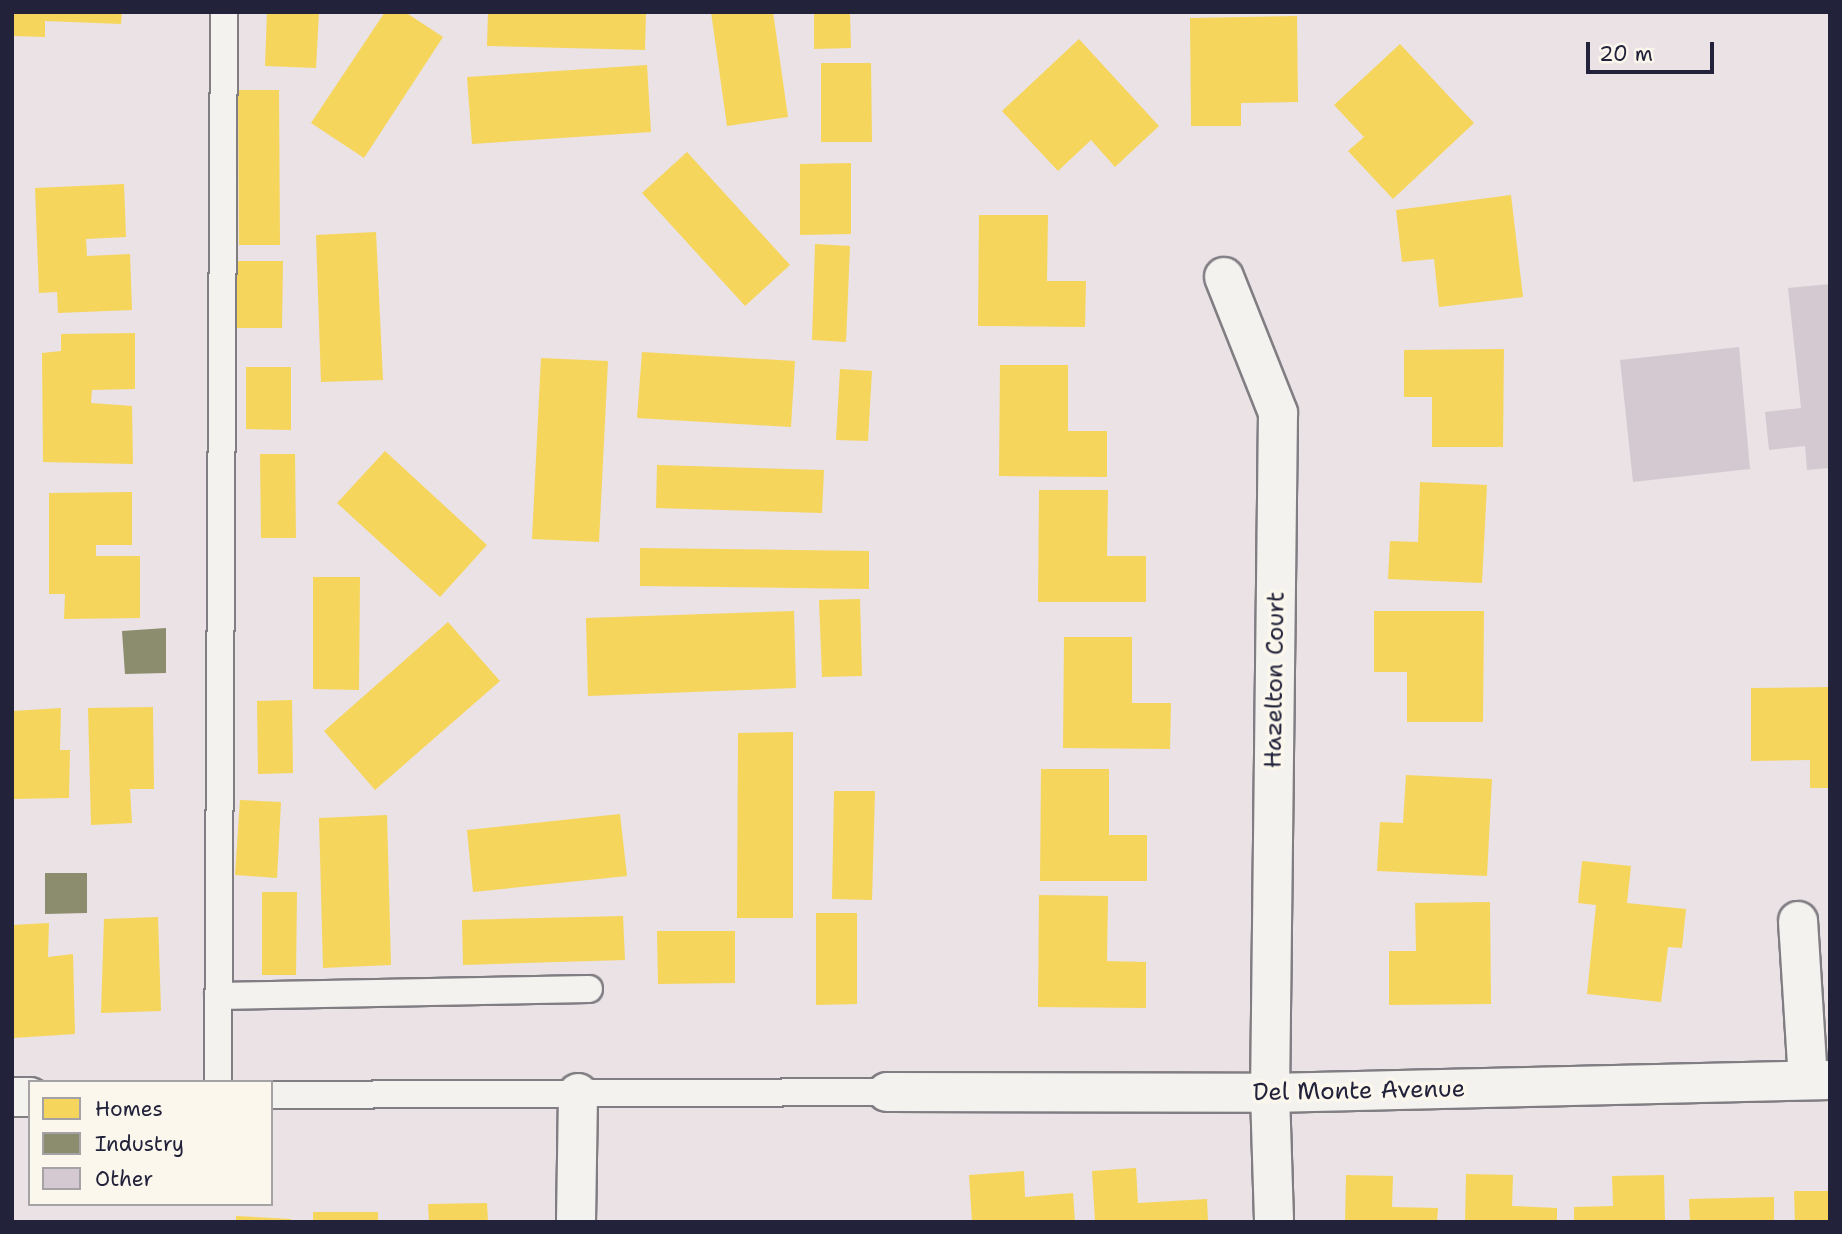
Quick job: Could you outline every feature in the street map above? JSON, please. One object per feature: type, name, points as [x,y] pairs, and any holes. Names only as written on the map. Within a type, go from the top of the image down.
[{"type":"street","name":"Hazelton Court","points":[[1224,277],[1278,413],[1270,1093],[1274,1222]]},
{"type":"street","points":[[1798,921],[1819,1080]]},
{"type":"street","name":"Del Monte Avenue","points":[[887,1092],[1270,1093],[1819,1080]]},
{"type":"street","points":[[576,1222],[578,1093]]},
{"type":"lane","points":[[218,1080],[224,12]]},
{"type":"lane","points":[[218,996],[589,989]]},
{"type":"lane","points":[[273,1095],[887,1092]]},
{"type":"building: Homes","points":[[12,12],[122,12],[121,24],[45,21],[45,37],[12,36]]},
{"type":"building: Homes","points":[[267,12],[319,12],[316,68],[265,66]]},
{"type":"building: Homes","points":[[385,12],[405,12],[443,37],[364,158],[311,123]]},
{"type":"building: Homes","points":[[488,12],[646,12],[645,50],[487,46]]},
{"type":"building: Homes","points":[[711,12],[773,12],[788,117],[727,126]]},
{"type":"building: Homes","points":[[814,12],[850,12],[851,48],[814,49]]},
{"type":"building: Homes","points":[[1297,16],[1298,102],[1241,103],[1241,126],[1191,126],[1190,18]]},
{"type":"building: Homes","points":[[1079,39],[1159,126],[1115,167],[1091,140],[1058,171],[1002,111]]},
{"type":"building: Homes","points":[[1400,44],[1474,123],[1393,199],[1348,151],[1364,137],[1334,105]]},
{"type":"building: Homes","points":[[821,63],[871,63],[872,142],[821,142]]},
{"type":"building: Homes","points":[[647,65],[651,132],[472,144],[467,77]]},
{"type":"building: Homes","points":[[238,90],[279,90],[280,245],[239,245]]},
{"type":"building: Homes","points":[[687,152],[790,265],[745,306],[642,193]]},
{"type":"building: Homes","points":[[851,163],[851,234],[800,235],[800,164]]},
{"type":"building: Homes","points":[[124,184],[126,237],[86,239],[87,256],[130,254],[132,310],[58,313],[57,292],[39,293],[35,188]]},
{"type":"building: Homes","points":[[1511,195],[1523,297],[1439,307],[1434,259],[1402,262],[1396,210]]},
{"type":"building: Homes","points":[[979,215],[1048,215],[1047,281],[1086,281],[1085,327],[978,326]]},
{"type":"building: Homes","points":[[376,232],[383,380],[321,382],[316,235]]},
{"type":"building: Homes","points":[[815,244],[850,246],[846,342],[812,340]]},
{"type":"building: Homes","points":[[234,261],[283,261],[282,328],[234,328]]},
{"type":"building: Homes","points":[[135,333],[135,389],[92,390],[91,403],[132,406],[133,464],[43,462],[42,353],[61,351],[61,334]]},
{"type":"building: Homes","points":[[1504,349],[1503,447],[1432,447],[1432,397],[1404,397],[1404,350]]},
{"type":"building: Homes","points":[[642,352],[795,361],[791,427],[637,418]]},
{"type":"building: Homes","points":[[541,358],[608,361],[599,542],[532,539]]},
{"type":"building: Homes","points":[[1000,365],[1068,365],[1068,431],[1107,431],[1107,477],[999,476]]},
{"type":"building: Homes","points":[[246,367],[291,367],[291,430],[246,429]]},
{"type":"building: Homes","points":[[840,369],[872,371],[868,441],[836,440]]},
{"type":"building: Homes","points":[[385,451],[487,545],[440,597],[337,503]]},
{"type":"building: Homes","points":[[260,454],[295,454],[296,538],[261,538]]},
{"type":"building: Homes","points":[[657,465],[824,470],[822,513],[656,508]]},
{"type":"building: Homes","points":[[1420,482],[1487,485],[1482,583],[1388,579],[1390,541],[1418,542]]},
{"type":"building: Homes","points":[[1039,490],[1108,490],[1107,556],[1146,556],[1146,602],[1038,602]]},
{"type":"building: Homes","points":[[132,492],[132,545],[96,545],[96,556],[140,556],[140,618],[64,619],[65,594],[49,594],[49,493]]},
{"type":"building: Homes","points":[[640,548],[869,551],[869,589],[640,586]]},
{"type":"building: Homes","points":[[313,577],[360,577],[359,690],[313,689]]},
{"type":"building: Homes","points":[[860,599],[862,676],[822,677],[819,600]]},
{"type":"building: Homes","points":[[794,611],[796,688],[588,696],[586,618]]},
{"type":"building: Homes","points":[[1374,611],[1484,611],[1483,722],[1407,722],[1407,672],[1374,672]]},
{"type":"building: Homes","points":[[448,622],[500,681],[375,790],[324,731]]},
{"type":"building: Homes","points":[[1064,637],[1132,637],[1132,703],[1171,703],[1170,749],[1063,748]]},
{"type":"building: Homes","points":[[1830,687],[1830,788],[1810,788],[1810,760],[1751,761],[1751,688]]},
{"type":"building: Homes","points":[[292,700],[293,773],[258,774],[257,701]]},
{"type":"building: Homes","points":[[153,707],[154,789],[130,789],[132,823],[91,825],[88,708]]},
{"type":"building: Homes","points":[[61,708],[60,750],[70,750],[69,798],[12,799],[12,711]]},
{"type":"building: Homes","points":[[793,732],[793,918],[737,918],[738,733]]},
{"type":"building: Homes","points":[[1041,769],[1109,769],[1109,835],[1147,835],[1147,881],[1040,881]]},
{"type":"building: Homes","points":[[1406,775],[1492,779],[1487,876],[1377,871],[1380,822],[1403,823]]},
{"type":"building: Homes","points":[[834,791],[875,791],[872,900],[832,899]]},
{"type":"building: Homes","points":[[240,800],[281,802],[277,878],[235,875]]},
{"type":"building: Homes","points":[[620,814],[627,876],[473,892],[467,830]]},
{"type":"building: Homes","points":[[387,815],[391,965],[323,968],[319,818]]},
{"type":"building: Homes","points":[[1582,861],[1631,866],[1627,903],[1686,909],[1682,948],[1668,947],[1661,1002],[1587,994],[1596,905],[1578,903]]},
{"type":"building: Homes","points":[[262,892],[297,892],[296,975],[262,975]]},
{"type":"building: Homes","points":[[1039,895],[1108,896],[1107,961],[1146,962],[1146,1008],[1038,1007]]},
{"type":"building: Homes","points":[[1490,902],[1491,1004],[1389,1005],[1389,951],[1416,951],[1415,903]]},
{"type":"building: Homes","points":[[816,913],[857,913],[857,1004],[816,1005]]},
{"type":"building: Homes","points":[[623,916],[625,960],[463,965],[462,920]]},
{"type":"building: Homes","points":[[158,917],[161,1011],[101,1013],[104,919]]},
{"type":"building: Homes","points":[[49,923],[48,957],[73,954],[75,1034],[13,1038],[12,925]]},
{"type":"building: Homes","points":[[657,931],[735,931],[735,983],[658,984]]},
{"type":"building: Homes","points":[[1136,1168],[1138,1203],[1207,1199],[1208,1222],[1095,1222],[1092,1171]]},
{"type":"building: Homes","points":[[1024,1171],[1025,1197],[1073,1193],[1075,1222],[972,1222],[969,1175]]},
{"type":"building: Homes","points":[[1466,1174],[1513,1175],[1512,1206],[1557,1208],[1557,1222],[1465,1222]]},
{"type":"building: Homes","points":[[1346,1175],[1393,1176],[1392,1207],[1438,1208],[1437,1222],[1345,1222]]},
{"type":"building: Homes","points":[[1664,1175],[1665,1222],[1574,1222],[1574,1207],[1613,1206],[1612,1176]]},
{"type":"building: Homes","points":[[1794,1191],[1830,1191],[1830,1222],[1795,1222]]},
{"type":"building: Homes","points":[[1774,1197],[1774,1222],[1690,1222],[1689,1199]]},
{"type":"building: Homes","points":[[487,1203],[488,1222],[429,1222],[428,1204]]},
{"type":"building: Homes","points":[[313,1212],[378,1212],[378,1222],[313,1222]]},
{"type":"building: Homes","points":[[236,1216],[291,1219],[291,1222],[236,1222]]},
{"type":"building: Industry","points":[[166,628],[166,673],[125,674],[122,631]]},
{"type":"building: Industry","points":[[45,873],[87,873],[87,913],[45,914]]},
{"type":"building: Other","points":[[1830,284],[1830,468],[1807,470],[1805,446],[1769,450],[1765,412],[1801,408],[1788,288]]},
{"type":"building: Other","points":[[1739,347],[1750,469],[1633,482],[1620,360]]}]
